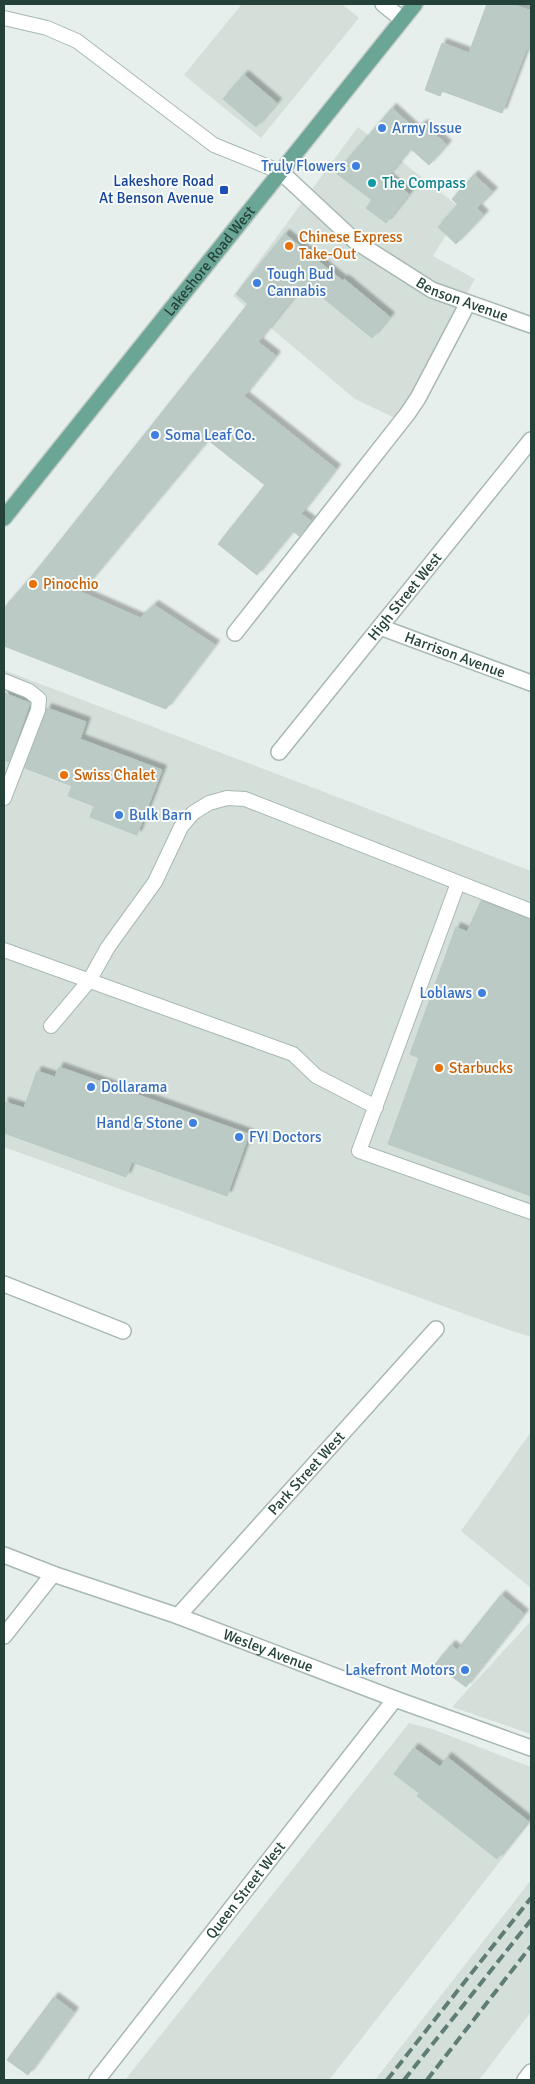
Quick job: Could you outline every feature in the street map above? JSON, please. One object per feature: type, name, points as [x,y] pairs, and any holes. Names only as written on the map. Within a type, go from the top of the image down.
[{"type":"main road","name":"Lakeshore Road West","points":[[4,518],[415,4]]},
{"type":"street","points":[[383,4],[402,19]]},
{"type":"street","name":"Benson Avenue","points":[[281,172],[355,241],[432,290],[531,325]]},
{"type":"street","points":[[235,633],[408,413],[418,398],[468,303]]},
{"type":"street","name":"High Street West","points":[[279,752],[531,440]]},
{"type":"street","name":"Harrison Avenue","points":[[380,627],[531,683]]},
{"type":"street","points":[[4,1284],[123,1331]]},
{"type":"street","name":"Park Street West","points":[[178,1616],[436,1328]]},
{"type":"street","name":"Wesley Avenue","points":[[4,1555],[53,1574],[178,1616],[395,1699],[531,1748]]},
{"type":"street","points":[[4,1636],[53,1574]]},
{"type":"street","name":"Queen Street West","points":[[97,2080],[395,1699]]},
{"type":"street","points":[[525,2080],[531,2072]]},
{"type":"lane","points":[[4,18],[48,28],[77,42],[214,145],[281,172]]},
{"type":"lane","points":[[4,681],[33,693],[39,699],[39,704],[4,798]]},
{"type":"lane","points":[[51,1026],[89,981],[108,947],[155,882],[181,826],[193,813],[209,803],[227,798],[245,799],[531,911]]},
{"type":"lane","points":[[458,883],[360,1151],[531,1212]]},
{"type":"lane","points":[[4,950],[293,1054],[316,1076],[376,1107]]},
{"type":"shaded area","points":[[242,4],[342,4],[359,18],[261,138],[184,75]]},
{"type":"shaded area","points":[[358,127],[462,209],[433,256],[475,279],[397,419],[355,399],[233,296]]},
{"type":"shaded area","points":[[4,670],[531,871],[531,1337],[4,1147]]},
{"type":"shaded area","points":[[531,1432],[531,1588],[461,1531]]},
{"type":"shaded area","points":[[531,1621],[531,1734],[452,1707]]},
{"type":"shaded area","points":[[409,1723],[432,1729],[531,1767],[531,1822],[329,2080],[125,2080]]},
{"type":"shaded area","points":[[531,1880],[531,2012],[479,2080],[375,2080]]},
{"type":"building","points":[[487,4],[512,4],[531,11],[531,51],[526,49],[502,113],[442,91],[440,96],[425,90],[442,43],[469,53]]},
{"type":"building","points":[[244,75],[277,103],[256,127],[223,99]]},
{"type":"building","points":[[392,108],[416,130],[423,124],[447,145],[429,165],[411,149],[387,177],[409,194],[386,223],[366,208],[372,200],[336,173]]},
{"type":"building","points":[[474,175],[493,192],[477,208],[484,215],[456,244],[438,227],[458,205],[452,199]]},
{"type":"building","points":[[285,234],[390,317],[372,338],[305,283],[258,342],[276,356],[244,396],[336,469],[301,514],[311,521],[299,536],[293,531],[257,575],[218,544],[265,485],[208,440],[81,592],[140,618],[154,605],[215,645],[166,709],[4,646],[4,608],[32,576],[248,304],[236,294]]},
{"type":"building","points":[[4,693],[30,703],[9,762],[4,760]]},
{"type":"building","points":[[47,708],[86,722],[80,739],[162,770],[137,835],[90,817],[94,806],[68,796],[72,786],[25,768]]},
{"type":"building","name":"Loblaws","points":[[481,901],[531,920],[531,1196],[388,1144],[419,1058],[410,1054],[456,927],[467,932]]},
{"type":"building","points":[[59,1067],[249,1134],[227,1196],[132,1162],[126,1177],[4,1133],[4,1102],[24,1108],[37,1071],[55,1077]]},
{"type":"building","points":[[501,1595],[524,1614],[466,1687],[435,1664],[451,1645],[457,1650]]},
{"type":"building","points":[[414,1748],[440,1767],[447,1757],[528,1821],[497,1859],[417,1796],[419,1793],[394,1774]]},
{"type":"building","points":[[54,1997],[74,2012],[28,2075],[7,2060]]},
{"type":"railway","points":[[387,2080],[531,1898]]},
{"type":"railway","points":[[404,2080],[531,1920]]},
{"type":"railway","points":[[427,2080],[531,1946]]},
{"type":"place","name":"Army Issue","points":[[382,128]]},
{"type":"place","name":"Truly Flowers","points":[[356,166]]},
{"type":"place","name":"The Compass","points":[[372,183]]},
{"type":"place","name":"Lakeshore Road At Benson Avenue","points":[[224,190]]},
{"type":"place","name":"Chinese Express Take-Out","points":[[289,246]]},
{"type":"place","name":"Tough Bud Cannabis","points":[[257,283]]},
{"type":"place","name":"Soma Leaf Co.","points":[[155,435]]},
{"type":"place","name":"Pinochio","points":[[33,584]]},
{"type":"place","name":"Swiss Chalet","points":[[64,775]]},
{"type":"place","name":"Bulk Barn","points":[[119,815]]},
{"type":"place","name":"Loblaws","points":[[482,993]]},
{"type":"place","name":"Starbucks","points":[[439,1068]]},
{"type":"place","name":"Dollarama","points":[[91,1087]]},
{"type":"place","name":"Hand & Stone","points":[[193,1123]]},
{"type":"place","name":"FYI Doctors","points":[[239,1137]]},
{"type":"place","name":"Lakefront Motors","points":[[465,1670]]}]
